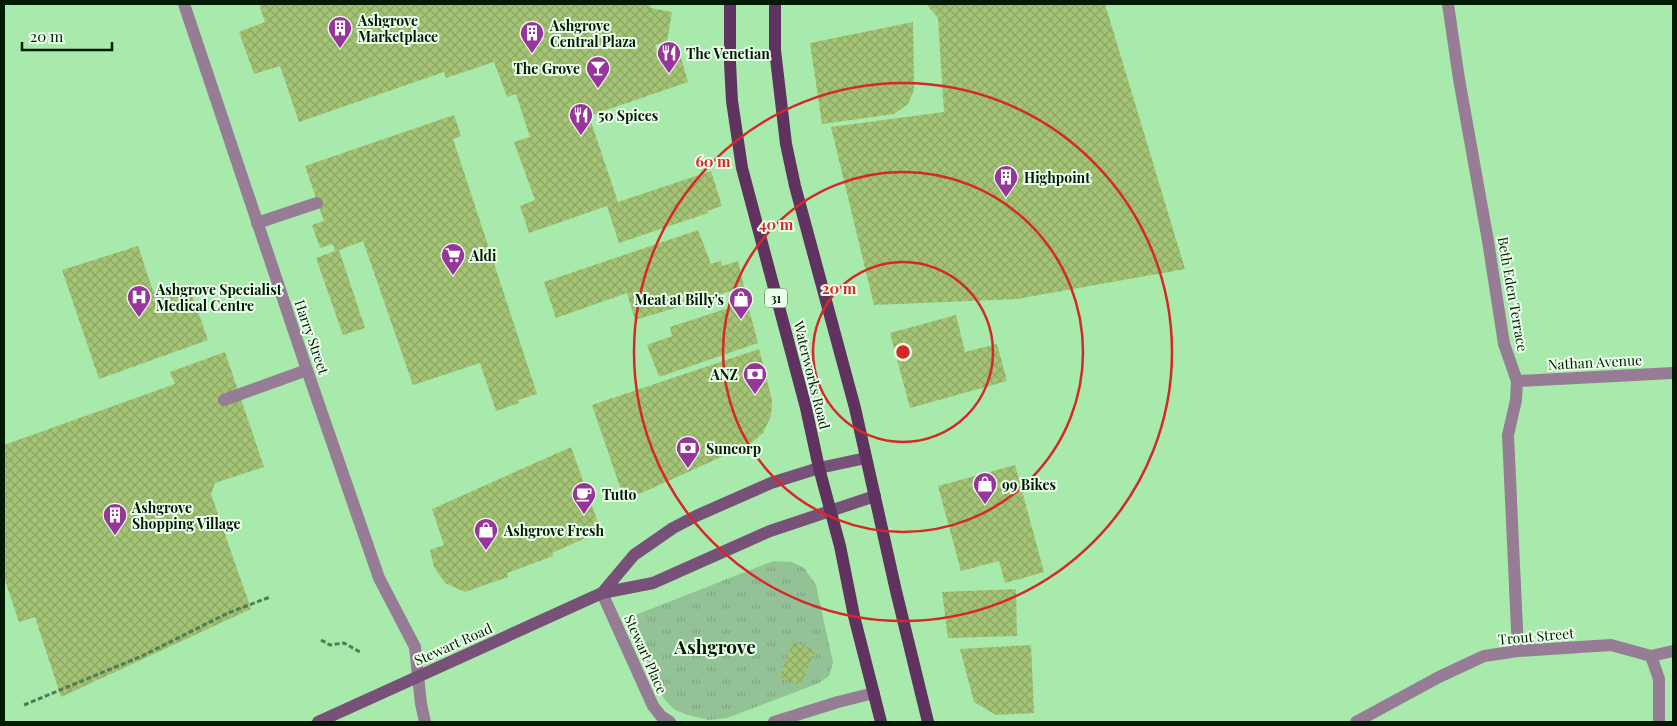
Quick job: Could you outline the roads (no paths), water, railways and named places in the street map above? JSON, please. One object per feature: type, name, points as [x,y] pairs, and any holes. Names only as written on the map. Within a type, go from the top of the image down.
[{"type":"main road","name":"Waterworks Road","points":[[730,4],[732,101],[742,168],[751,208],[806,408],[881,722]]},
{"type":"main road","points":[[775,4],[774,50],[786,144],[795,186],[855,408],[928,722]]},
{"type":"main road","name":"Stewart Road","points":[[602,593],[634,555],[673,528],[771,483],[819,468],[866,458]]},
{"type":"main road","name":"Stewart Road","points":[[318,722],[602,593],[653,583],[770,531],[875,496]]},
{"type":"street","name":"Harry Street","points":[[184,4],[379,578],[414,647],[421,704],[426,722]]},
{"type":"street","name":"Beth Eden Terrace","points":[[1448,4],[1504,344],[1517,381],[1516,400],[1508,435],[1518,651]]},
{"type":"street","points":[[257,223],[317,203]]},
{"type":"street","points":[[224,400],[307,370]]},
{"type":"street","name":"Nathan Avenue","points":[[1517,381],[1673,373]]},
{"type":"street","name":"Stewart Place","points":[[602,593],[652,706],[670,722]]},
{"type":"street","name":"Trout Street","points":[[1356,722],[1438,677],[1484,656],[1518,651],[1610,646],[1651,656],[1673,651]]},
{"type":"street","points":[[1651,656],[1659,679],[1659,722]]},
{"type":"street","points":[[774,722],[874,693]]},
{"type":"place","name":"Ashgrove Marketplace","points":[[340,49]]},
{"type":"place","name":"Ashgrove Central Plaza","points":[[532,54]]},
{"type":"place","name":"The Venetian","points":[[669,74]]},
{"type":"place","name":"The Grove","points":[[598,89]]},
{"type":"place","name":"50 Spices","points":[[581,136]]},
{"type":"place","name":"Highpoint","points":[[1006,198]]},
{"type":"place","name":"Aldi","points":[[453,276]]},
{"type":"place","name":"Ashgrove Specialist Medical Centre","points":[[139,318]]},
{"type":"place","name":"Meat at Billy's","points":[[741,320]]},
{"type":"place","name":"ANZ","points":[[755,395]]},
{"type":"place","name":"Suncorp","points":[[688,469]]},
{"type":"place","name":"99 Bikes","points":[[985,505]]},
{"type":"place","name":"Tutto","points":[[584,515]]},
{"type":"place","name":"Ashgrove Shopping Village","points":[[115,536]]},
{"type":"place","name":"Ashgrove Fresh","points":[[486,551]]},
{"type":"district","name":"Ashgrove","points":[[715,646]]}]
